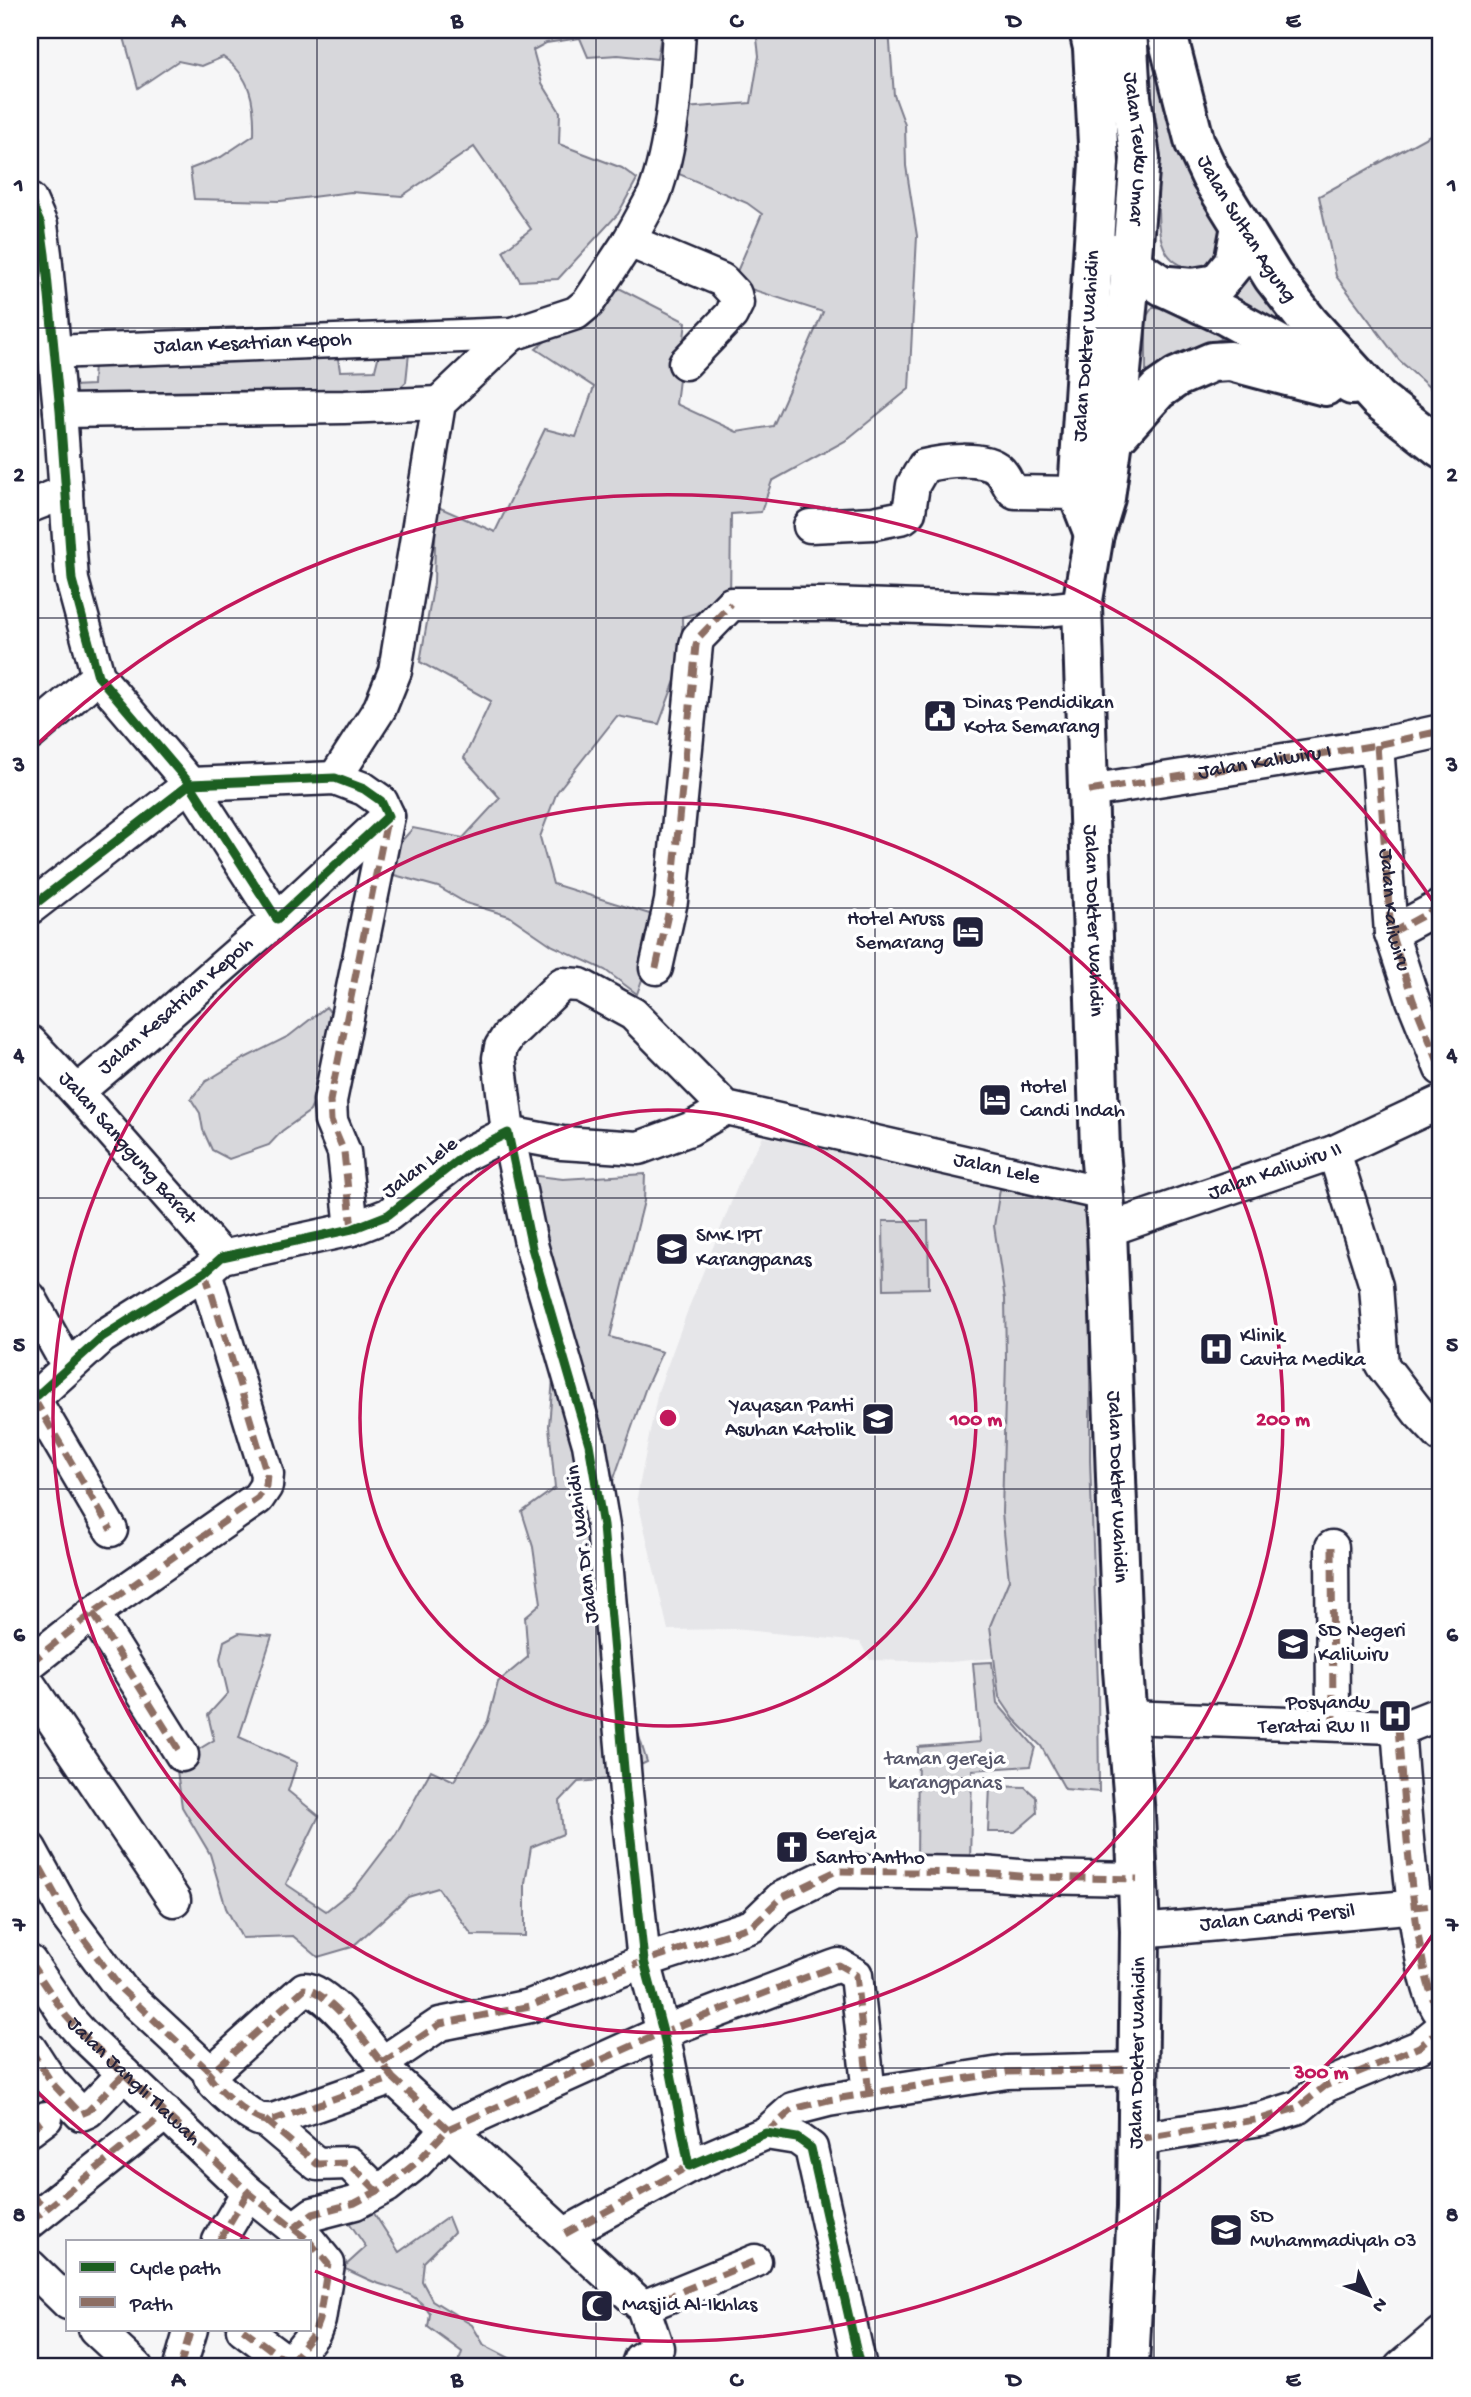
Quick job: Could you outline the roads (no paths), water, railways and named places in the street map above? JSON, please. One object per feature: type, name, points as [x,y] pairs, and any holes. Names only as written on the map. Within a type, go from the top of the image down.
[{"type":"highway","name":"Jalan Teuku Umar","points":[[1089,30],[1093,48],[1099,163],[1095,239]]},
{"type":"highway","name":"Jalan Teuku Umar","points":[[1128,30],[1131,97],[1140,158],[1147,276]]},
{"type":"highway","name":"Jalan Sultan Agung","points":[[1166,30],[1195,143],[1210,177],[1273,277],[1309,323],[1378,399]]},
{"type":"highway","points":[[1147,276],[1194,288],[1217,284],[1234,263],[1241,226]]},
{"type":"highway","name":"Jalan Sultan Agung","points":[[1095,239],[1147,276],[1225,315],[1378,399],[1441,448]]},
{"type":"highway","name":"Jalan Dokter Wahidin","points":[[1094,534],[1078,493],[1095,239]]},
{"type":"highway","name":"Jalan Dokter Wahidin","points":[[1126,2367],[1138,2139],[1140,1931],[1123,1671],[1105,1212],[1100,1150],[1082,606],[1094,534],[1105,498],[1112,441],[1147,276]]},
{"type":"highway","points":[[1112,441],[1158,390],[1177,377],[1212,362],[1230,361],[1378,399]]},
{"type":"street","name":"Jalan Kesatrian Kepoh","points":[[54,352],[512,334],[576,313],[596,294],[629,241],[660,180],[676,85],[679,30]]},
{"type":"street","points":[[30,200],[41,225],[60,411],[72,580],[98,676],[190,784],[277,919]]},
{"type":"street","points":[[629,241],[722,280],[735,295],[737,303],[731,315],[685,363]]},
{"type":"street","name":"Jalan Kesatrian Kepoh","points":[[439,403],[512,334]]},
{"type":"street","points":[[60,411],[439,403],[395,671],[380,708],[335,778]]},
{"type":"street","points":[[810,526],[874,523],[904,517],[909,512],[913,485],[924,467],[940,462],[981,462],[993,466],[1000,471],[1010,489],[1015,492],[1078,493]]},
{"type":"street","points":[[30,506],[66,492]]},
{"type":"street","points":[[656,968],[671,901],[696,645],[698,638],[731,604],[829,604],[1038,611],[1082,606]]},
{"type":"street","points":[[30,734],[98,676]]},
{"type":"street","name":"Jalan Kaliwiru I","points":[[1089,790],[1377,745],[1441,731]]},
{"type":"street","name":"Jalan Kaliwiru","points":[[1377,745],[1391,933],[1413,1000],[1441,1069]]},
{"type":"street","points":[[30,908],[190,784],[335,778],[364,789],[381,800],[388,816],[330,1101],[331,1121],[344,1152],[352,1229]]},
{"type":"street","name":"Jalan Kesatrian Kepoh","points":[[76,1092],[277,919],[388,816]]},
{"type":"street","points":[[1391,933],[1441,906]]},
{"type":"street","points":[[562,984],[580,985],[633,1014],[726,1108],[690,1129],[639,1148],[562,1143],[508,1133],[499,1058],[501,1047],[508,1036],[562,984]]},
{"type":"street","name":"Jalan Sanggung Barat","points":[[30,1042],[76,1092],[214,1265]]},
{"type":"street","name":"Jalan Kaliwiru II","points":[[1105,1212],[1334,1152],[1441,1102]]},
{"type":"street","name":"Jalan Lele","points":[[726,1108],[1105,1212]]},
{"type":"street","name":"Jalan Lele","points":[[32,1400],[102,1337],[214,1265],[352,1229],[388,1215],[467,1154],[508,1133]]},
{"type":"street","name":"Jalan Dr. Wahidin","points":[[508,1133],[532,1248],[589,1444],[603,1526],[644,1961],[663,2032],[689,2166]]},
{"type":"street","points":[[1334,1152],[1376,1286],[1382,1365],[1419,1413],[1441,1436]]},
{"type":"street","points":[[30,1663],[93,1613],[258,1498],[266,1486],[267,1475],[214,1265]]},
{"type":"street","points":[[30,1298],[68,1366]]},
{"type":"street","points":[[32,1400],[111,1530]]},
{"type":"street","points":[[1332,1547],[1333,1724]]},
{"type":"street","points":[[93,1613],[182,1755]]},
{"type":"street","points":[[30,1686],[174,1900]]},
{"type":"street","points":[[1127,1717],[1398,1727],[1408,1726],[1441,1713]]},
{"type":"street","points":[[1398,1727],[1427,1905],[1430,1995],[1441,2013]]},
{"type":"street","points":[[30,1849],[54,1888],[68,1918],[122,1990],[211,2073],[212,2081],[217,2087],[255,2117],[265,2120],[317,2164],[349,2163],[377,2191]]},
{"type":"street","points":[[265,2120],[387,2071],[440,2024],[530,2006],[644,1961],[752,1926],[781,1898],[836,1871],[1137,1879]]},
{"type":"street","name":"Jalan Candi Persil","points":[[1140,1931],[1427,1905]]},
{"type":"street","name":"Jalan Jangli Tlawah","points":[[30,1962],[74,2025],[248,2192],[304,2237]]},
{"type":"street","points":[[304,2237],[313,2214],[355,2203],[377,2191],[417,2162],[448,2129],[663,2032],[839,1965],[856,1975],[869,2094]]},
{"type":"street","points":[[211,2073],[304,1989],[310,1989],[324,1997],[359,2034],[387,2071],[643,2307],[657,2348],[640,2359],[637,2367]]},
{"type":"street","points":[[1138,2139],[1261,2119],[1298,2107],[1325,2086],[1419,2047],[1441,2029]]},
{"type":"street","points":[[30,2049],[52,2083],[81,2114],[88,2111],[124,2074]]},
{"type":"street","points":[[565,2234],[689,2166],[766,2133],[793,2109],[828,2100],[1007,2072],[1138,2069]]},
{"type":"street","points":[[35,2208],[166,2113]]},
{"type":"street","points":[[766,2133],[797,2138],[811,2148],[860,2367]]},
{"type":"street","points":[[220,2240],[248,2192]]},
{"type":"street","name":"Jalan Jangli Tlawah","points":[[292,2365],[314,2333],[323,2304],[328,2264],[312,2246]]},
{"type":"street","points":[[643,2307],[755,2261]]},
{"type":"street","points":[[30,2266],[66,2301]]},
{"type":"street","points":[[96,2330],[136,2367]]},
{"type":"street","points":[[180,2367],[191,2330]]},
{"type":"street","points":[[244,2330],[292,2365]]},
{"type":"street","points":[[1401,2367],[1441,2333]]},
{"type":"place","name":"Dinas Pendidikan Kota Semarang","points":[[940,716]]},
{"type":"place","name":"Hotel Aruss Semarang","points":[[968,932]]},
{"type":"place","name":"Hotel Candi Indah","points":[[995,1100]]},
{"type":"place","name":"SMK IPT Karangpanas","points":[[672,1249]]},
{"type":"place","name":"Klinik Cavita Medika","points":[[1216,1349]]},
{"type":"place","name":"Yayasan Panti Asuhan Katolik","points":[[878,1419]]},
{"type":"place","name":"SD Negeri Kaliwiru","points":[[1293,1644]]},
{"type":"place","name":"Posyandu Teratai RW II","points":[[1395,1716]]},
{"type":"place","name":"Gereja Santo Antho","points":[[792,1847]]},
{"type":"place","name":"SD Muhammadiyah 03","points":[[1226,2230]]},
{"type":"place","name":"Masjid Al-Ikhlas","points":[[597,2306]]},
{"type":"park label","name":"taman gereja karangpanas","points":[[945,1772]]}]
